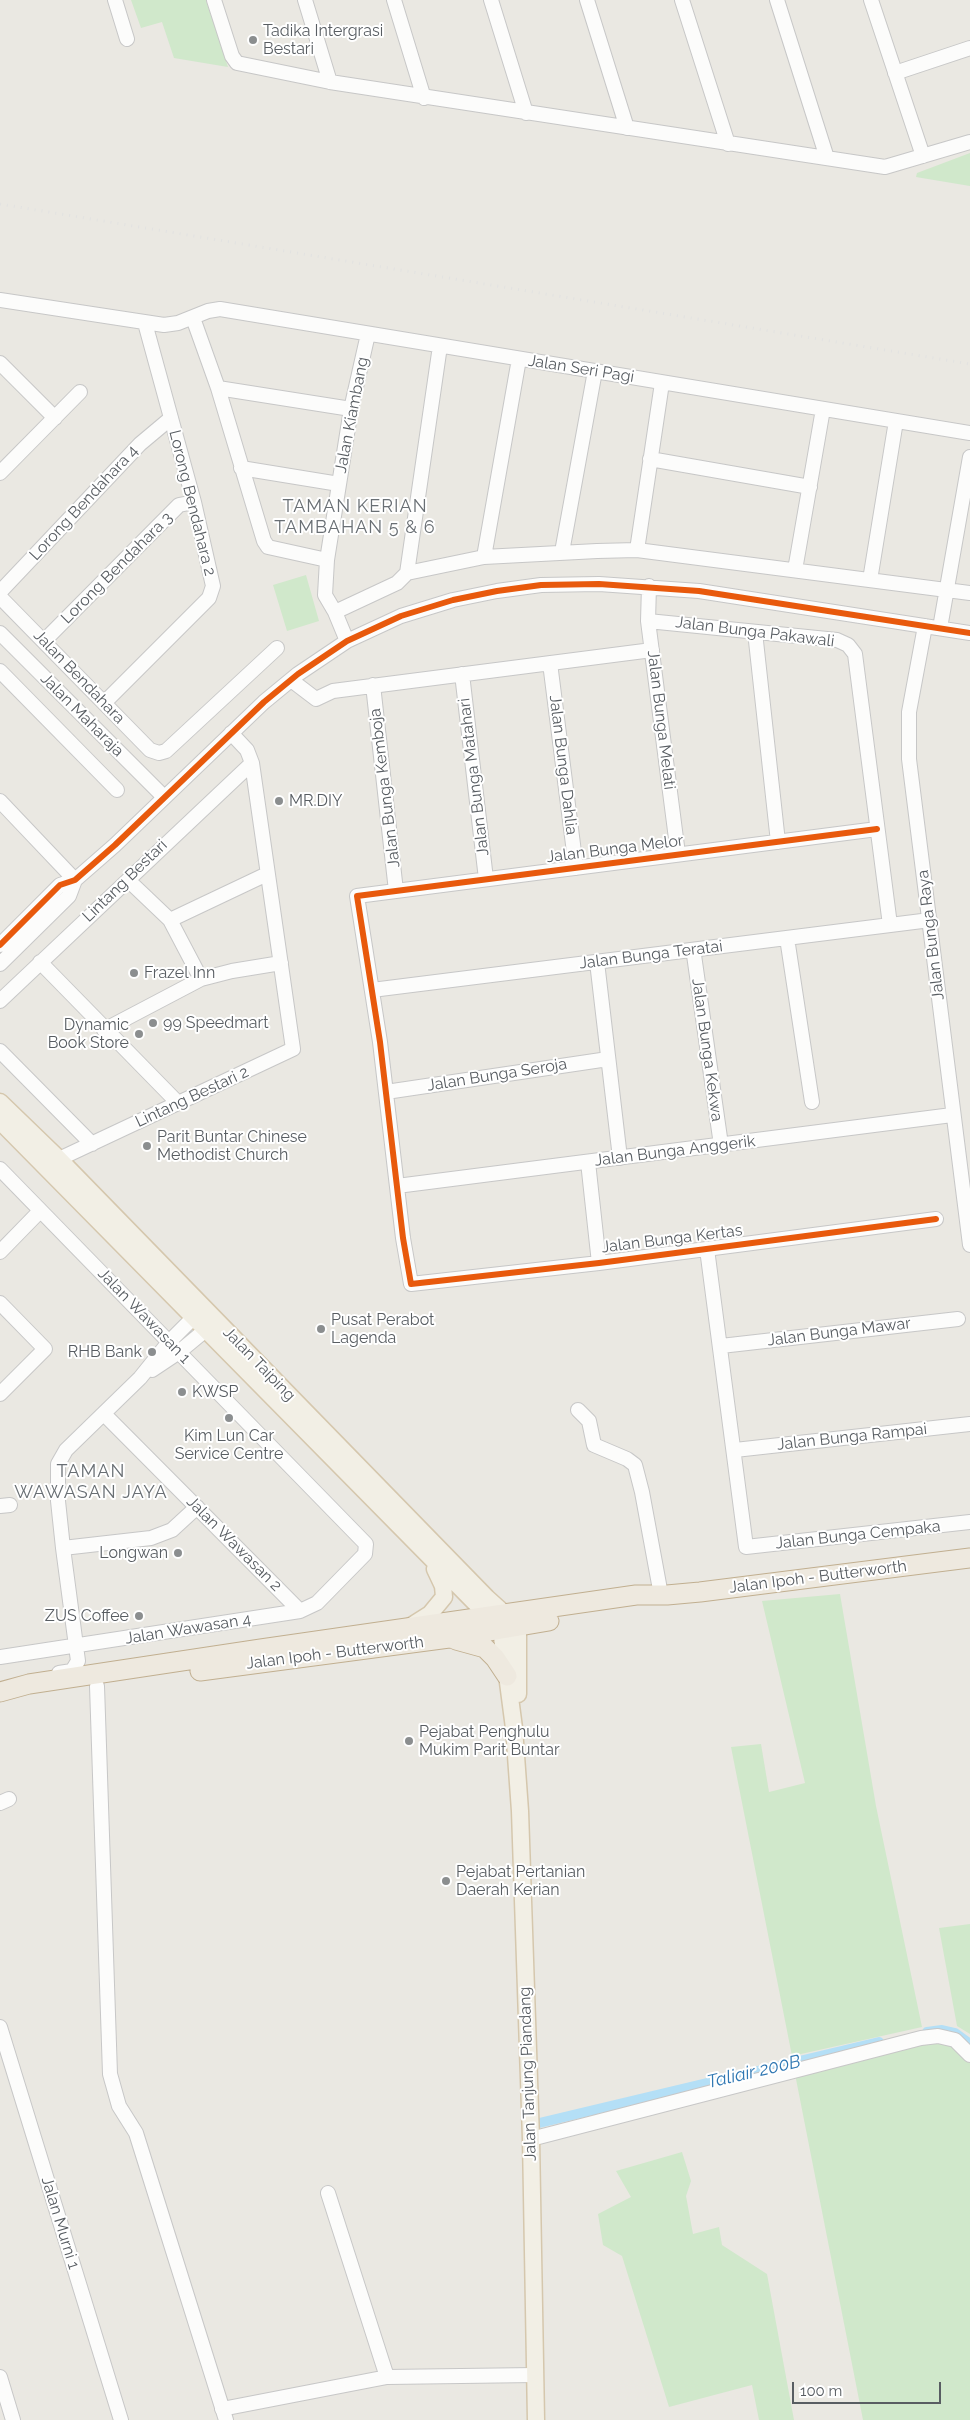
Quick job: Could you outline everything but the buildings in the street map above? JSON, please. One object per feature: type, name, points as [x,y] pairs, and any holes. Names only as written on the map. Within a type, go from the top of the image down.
[{"type":"highway","name":"Jalan Ipoh - Butterworth","points":[[0,1692],[52,1681],[411,1626],[503,1622],[637,1606],[664,1595],[970,1558]]},
{"type":"highway","name":"Jalan Ipoh - Butterworth","points":[[0,1698],[449,1638],[503,1622]]},
{"type":"highway","points":[[449,1638],[485,1648],[495,1658],[507,1676]]},
{"type":"main road","name":"Jalan Taiping","points":[[0,1102],[59,1159],[211,1326],[430,1558],[503,1622]]},
{"type":"main road","name":"Jalan Taiping","points":[[0,1121],[199,1312]]},
{"type":"main road","name":"Jalan Taiping","points":[[211,1326],[503,1622]]},
{"type":"main road","points":[[411,1626],[430,1614],[444,1597],[443,1586],[430,1558]]},
{"type":"main road","name":"Jalan Tanjung Piandang","points":[[503,1622],[520,1811],[531,2139],[536,2420]]},
{"type":"main road","name":"Jalan Tanjung Piandang","points":[[503,1622],[519,1687],[514,1728]]},
{"type":"street","points":[[115,0],[127,39]]},
{"type":"street","points":[[214,0],[235,61],[241,65],[330,82],[424,98],[885,167],[970,142]]},
{"type":"street","points":[[305,0],[330,82]]},
{"type":"street","points":[[394,0],[424,98]]},
{"type":"street","points":[[491,0],[526,113]]},
{"type":"street","points":[[587,0],[627,128]]},
{"type":"street","points":[[682,0],[728,144]]},
{"type":"street","points":[[777,0],[827,158]]},
{"type":"street","points":[[871,0],[923,156]]},
{"type":"street","points":[[895,73],[970,48]]},
{"type":"street","name":"Jalan Seri Pagi","points":[[0,300],[164,325],[220,309],[970,433]]},
{"type":"street","points":[[193,318],[218,388],[264,541],[268,547],[327,560]]},
{"type":"street","name":"Lorong Bendahara 2","points":[[104,703],[212,592],[213,586],[194,502],[145,323]]},
{"type":"street","name":"Jalan Kiambang","points":[[347,641],[335,612],[325,595],[327,560],[351,408],[368,334]]},
{"type":"street","points":[[407,573],[440,346]]},
{"type":"street","points":[[484,557],[519,359]]},
{"type":"street","points":[[0,363],[55,418]]},
{"type":"street","points":[[562,552],[595,371]]},
{"type":"street","points":[[637,550],[662,382]]},
{"type":"street","points":[[218,388],[351,408]]},
{"type":"street","points":[[1,471],[80,392]]},
{"type":"street","points":[[795,570],[823,409]]},
{"type":"street","name":"Lorong Bendahara 4","points":[[0,592],[140,444],[171,418]]},
{"type":"street","points":[[870,580],[896,421]]},
{"type":"street","points":[[940,628],[970,457]]},
{"type":"street","points":[[650,459],[810,487]]},
{"type":"street","points":[[241,468],[339,484]]},
{"type":"street","name":"Lorong Bendahara 3","points":[[44,641],[179,505],[194,502]]},
{"type":"street","points":[[335,612],[397,583],[407,573],[484,557],[562,552],[637,550],[970,593]]},
{"type":"street","points":[[0,945],[60,885],[76,880],[116,845],[164,796],[291,680],[347,641],[401,616],[453,600],[497,591],[551,585],[599,584],[649,586],[794,604],[970,633]]},
{"type":"street","name":"Jalan Bunga Melati","points":[[649,586],[648,620],[678,854]]},
{"type":"street","name":"Jalan Bendahara","points":[[0,597],[150,750],[159,753],[166,751],[277,648]]},
{"type":"street","name":"Jalan Bunga Pakawali","points":[[648,620],[837,640],[848,645],[855,654],[890,925]]},
{"type":"street","name":"Jalan Bunga Raya","points":[[925,626],[908,712],[909,759],[930,920],[952,1115],[966,1193],[970,1244]]},
{"type":"street","points":[[755,632],[778,842]]},
{"type":"street","name":"Jalan Maharaja","points":[[0,633],[164,796]]},
{"type":"street","points":[[291,680],[316,699],[334,690],[652,650]]},
{"type":"street","name":"Jalan Bunga Dahlia","points":[[550,663],[576,868]]},
{"type":"street","points":[[0,671],[117,790]]},
{"type":"street","name":"Jalan Bunga Matahari","points":[[462,674],[486,879]]},
{"type":"street","name":"Jalan Bunga Kemboja","points":[[373,685],[396,891]]},
{"type":"street","points":[[104,1030],[201,979],[232,971],[281,963],[252,763],[247,750],[232,733]]},
{"type":"street","name":"Lintang Bestari","points":[[0,1000],[252,763]]},
{"type":"street","points":[[0,801],[76,880]]},
{"type":"street","name":"Jalan Bunga Melor","points":[[372,990],[356,896],[877,829]]},
{"type":"street","points":[[170,920],[267,874]]},
{"type":"street","points":[[0,964],[69,896],[76,880]]},
{"type":"street","points":[[128,880],[170,920],[201,979]]},
{"type":"street","name":"Jalan Bunga Teratai","points":[[372,990],[930,920]]},
{"type":"street","points":[[787,938],[812,1102]]},
{"type":"street","name":"Jalan Bunga Kekwa","points":[[694,955],[721,1145]]},
{"type":"street","points":[[40,962],[104,1030],[178,1103]]},
{"type":"street","points":[[597,962],[620,1158]]},
{"type":"street","name":"Lintang Bestari 2","points":[[59,1159],[293,1049],[281,963]]},
{"type":"street","points":[[372,990],[397,1186]]},
{"type":"street","points":[[0,1052],[92,1144]]},
{"type":"street","name":"Jalan Bunga Seroja","points":[[386,1092],[608,1059]]},
{"type":"street","name":"Jalan Bunga Anggerik","points":[[397,1186],[952,1115]]},
{"type":"street","points":[[588,1162],[599,1263]]},
{"type":"street","name":"Jalan Wawasan 1","points":[[0,1169],[366,1544],[365,1554],[317,1603],[300,1611]]},
{"type":"street","name":"Jalan Bunga Kertas","points":[[397,1186],[411,1284],[599,1263],[936,1219]]},
{"type":"street","points":[[0,1252],[40,1210]]},
{"type":"street","points":[[707,1249],[735,1450]]},
{"type":"street","points":[[0,1303],[45,1349],[0,1394]]},
{"type":"street","points":[[116,1671],[108,1665],[86,1669],[78,1661],[63,1548],[58,1493],[58,1464],[66,1450],[174,1347],[199,1312]]},
{"type":"street","name":"Jalan Bunga Mawar","points":[[721,1346],[958,1318]]},
{"type":"street","points":[[174,1347],[211,1326]]},
{"type":"street","points":[[578,1410],[589,1421],[594,1445],[627,1459],[635,1465],[664,1595]]},
{"type":"street","name":"Jalan Wawasan 2","points":[[104,1414],[300,1611]]},
{"type":"street","name":"Jalan Bunga Rampai","points":[[735,1450],[970,1424]]},
{"type":"street","name":"Jalan Bunga Cempaka","points":[[735,1450],[746,1547],[970,1522]]},
{"type":"street","points":[[63,1548],[151,1538],[172,1530],[197,1507]]},
{"type":"street","name":"Jalan Wawasan 4","points":[[0,1657],[76,1647],[300,1611]]},
{"type":"street","points":[[52,1681],[59,1673],[72,1671],[78,1661]]},
{"type":"street","points":[[97,1686],[110,2074],[119,2106],[136,2133],[224,2414],[387,2377],[535,2374]]},
{"type":"street","name":"Jalan Murni 1","points":[[1,2032],[121,2420]]},
{"type":"street","points":[[531,2139],[921,2038],[938,2036],[955,2040],[970,2055]]},
{"type":"street","points":[[328,2193],[387,2377]]},
{"type":"street","points":[[0,2376],[13,2420]]},
{"type":"green space","points":[[131,0],[206,0],[228,67],[174,58],[162,22],[141,28]]},
{"type":"green space","points":[[970,153],[970,186],[916,177],[917,173]]},
{"type":"green space","points":[[306,575],[319,621],[287,631],[273,585]]},
{"type":"green space","points":[[840,1594],[876,1806],[922,2027],[792,2056],[731,1747],[761,1744],[769,1792],[805,1783],[762,1601]]},
{"type":"green space","points":[[970,1924],[970,2034],[957,2026],[939,1928]]},
{"type":"green space","points":[[924,2043],[943,2043],[958,2048],[970,2060],[970,2420],[863,2420],[795,2074]]},
{"type":"green space","points":[[682,2152],[691,2181],[686,2196],[693,2234],[719,2227],[722,2245],[767,2274],[794,2420],[759,2420],[752,2385],[669,2407],[622,2256],[603,2245],[598,2214],[631,2197],[616,2171]]},
{"type":"waterway","name":"Taliair 200B","points":[[927,2032],[942,2030],[955,2033],[970,2044]]},
{"type":"waterway","name":"Taliair 200B","points":[[535,2124],[879,2042]]},
{"type":"railway","points":[[0,204],[970,364]]},
{"type":"cycle path","points":[[0,945],[60,885],[75,880],[115,845],[264,702],[298,674],[347,641],[401,616],[453,600],[497,591],[541,585],[599,584],[699,591],[970,633]]},
{"type":"cycle path","points":[[877,829],[357,896],[380,1042],[403,1238],[411,1284],[599,1263],[936,1219]]},
{"type":"place","name":"Tadika Intergrasi Bestari","points":[[253,40]]},
{"type":"place","name":"MR.DIY","points":[[279,801]]},
{"type":"place","name":"Frazel Inn","points":[[134,973]]},
{"type":"place","name":"99 Speedmart","points":[[153,1023]]},
{"type":"place","name":"Dynamic Book Store","points":[[139,1034]]},
{"type":"place","name":"Parit Buntar Chinese Methodist Church","points":[[147,1146]]},
{"type":"place","name":"Pusat Perabot Lagenda","points":[[321,1329]]},
{"type":"place","name":"RHB Bank","points":[[152,1352]]},
{"type":"place","name":"KWSP","points":[[182,1392]]},
{"type":"place","name":"Kim Lun Car Service Centre","points":[[229,1418]]},
{"type":"place","name":"Longwan","points":[[178,1553]]},
{"type":"place","name":"ZUS Coffee","points":[[139,1616]]},
{"type":"place","name":"Pejabat Penghulu Mukim Parit Buntar","points":[[409,1741]]},
{"type":"place","name":"Pejabat Pertanian Daerah Kerian","points":[[446,1881]]},
{"type":"district","name":"TAMAN KERIAN TAMBAHAN 5 & 6","points":[[355,517]]},
{"type":"district","name":"TAMAN WAWASAN JAYA","points":[[91,1482]]}]
